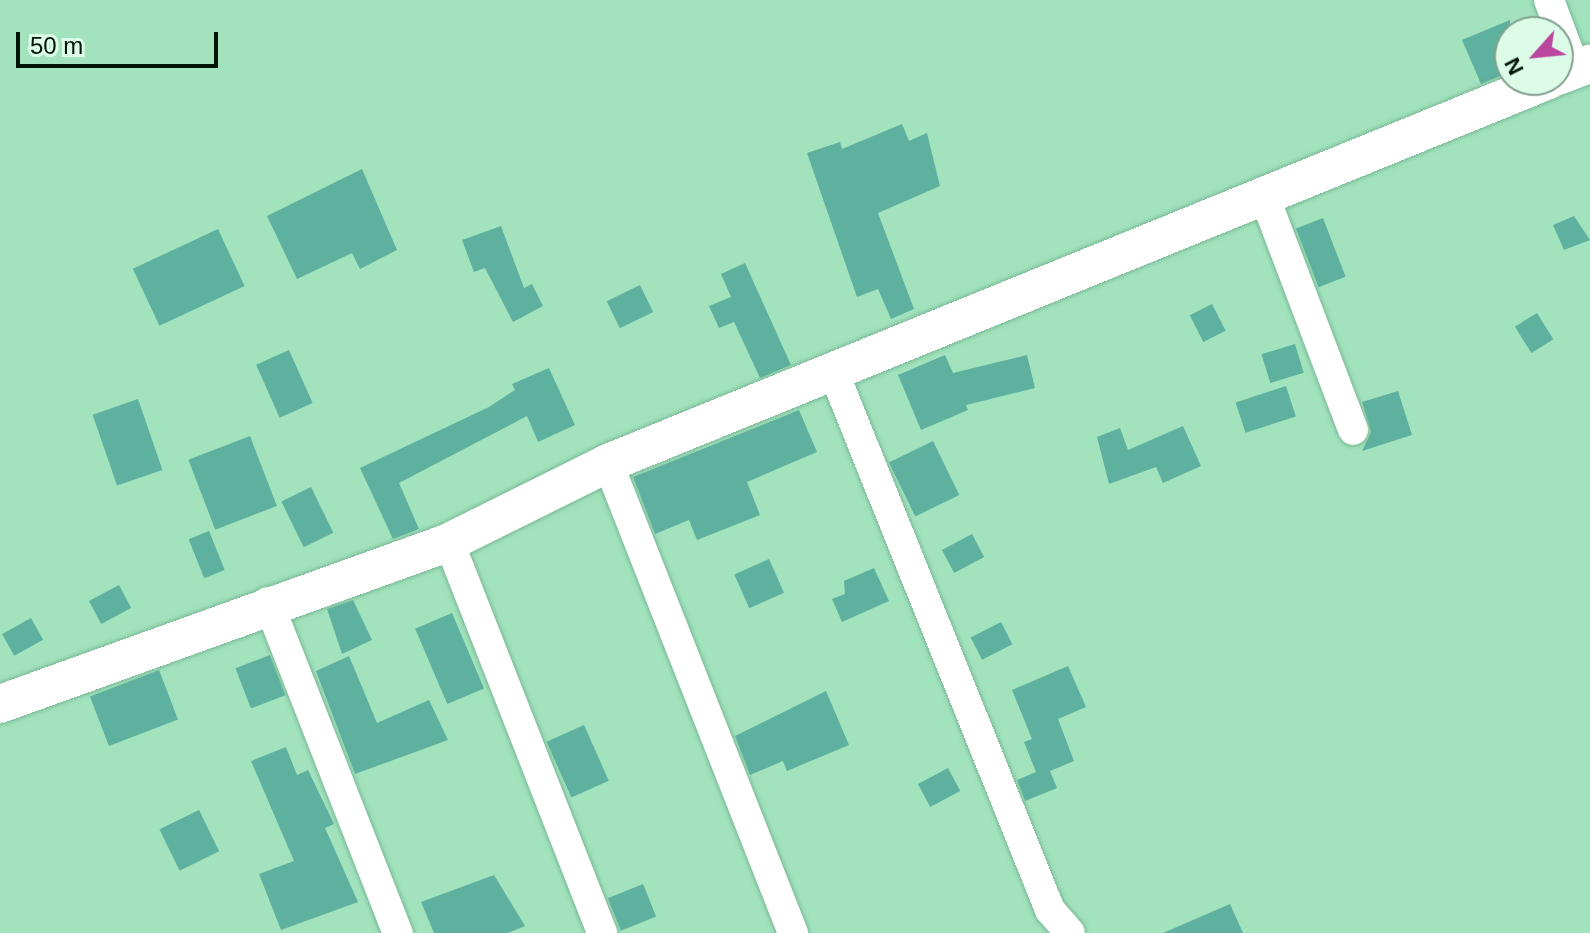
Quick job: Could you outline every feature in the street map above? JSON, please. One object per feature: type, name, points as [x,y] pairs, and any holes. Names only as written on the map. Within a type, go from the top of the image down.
[{"type":"street","points":[[0,704],[268,602],[449,542],[608,463],[1510,96]]},
{"type":"street","points":[[1265,198],[1353,430]]},
{"type":"street","points":[[834,373],[1050,910],[1070,933]]},
{"type":"street","points":[[608,463],[793,933]]},
{"type":"street","points":[[449,542],[602,933]]},
{"type":"street","points":[[268,602],[398,933]]},
{"type":"building","points":[[1494,27],[1494,79],[1481,84],[1462,40]]},
{"type":"building","points":[[902,124],[909,141],[927,133],[940,186],[878,213],[914,309],[891,319],[878,289],[857,297],[807,153],[840,142],[842,149]]},
{"type":"building","points":[[362,169],[397,250],[360,269],[352,253],[297,279],[267,216]]},
{"type":"building","points":[[1574,216],[1590,240],[1564,250],[1553,225]]},
{"type":"building","points":[[1323,218],[1346,277],[1319,287],[1296,228]]},
{"type":"building","points":[[501,226],[524,288],[532,284],[543,306],[513,322],[485,268],[474,272],[462,240]]},
{"type":"building","points":[[218,229],[245,286],[159,326],[133,269]]},
{"type":"building","points":[[745,263],[791,365],[760,378],[734,322],[719,328],[709,306],[731,297],[721,274]]},
{"type":"building","points":[[640,285],[653,312],[620,328],[607,301]]},
{"type":"building","points":[[1212,304],[1226,331],[1203,342],[1190,315]]},
{"type":"building","points":[[1537,313],[1553,339],[1531,353],[1515,327]]},
{"type":"building","points":[[1295,344],[1304,373],[1270,383],[1262,354]]},
{"type":"building","points":[[289,350],[313,403],[280,418],[256,365]]},
{"type":"building","points":[[945,355],[953,373],[1027,355],[1035,388],[966,405],[968,410],[921,430],[898,375]]},
{"type":"building","points":[[549,368],[575,425],[538,442],[527,416],[399,483],[419,529],[393,539],[360,468],[489,407],[515,390],[512,384]]},
{"type":"building","points":[[1286,386],[1296,416],[1245,433],[1236,402]]},
{"type":"building","points":[[1398,391],[1412,435],[1362,451],[1371,432],[1362,402]]},
{"type":"building","points":[[138,399],[162,470],[117,486],[93,415]]},
{"type":"building","points":[[799,410],[817,452],[747,482],[760,515],[697,540],[689,520],[655,534],[633,477]]},
{"type":"building","points":[[1183,426],[1201,466],[1163,483],[1156,467],[1109,484],[1097,437],[1120,428],[1128,450]]},
{"type":"building","points":[[250,436],[277,506],[215,530],[188,460]]},
{"type":"building","points":[[933,441],[959,495],[915,516],[889,462]]},
{"type":"building","points":[[311,487],[333,533],[304,547],[281,501]]},
{"type":"building","points":[[209,531],[225,570],[204,578],[189,539]]},
{"type":"building","points":[[972,534],[984,557],[954,573],[942,550]]},
{"type":"building","points":[[769,559],[784,593],[749,608],[734,574]]},
{"type":"building","points":[[874,568],[889,601],[842,622],[832,599],[845,594],[844,581]]},
{"type":"building","points":[[119,585],[131,608],[101,624],[89,601]]},
{"type":"building","points":[[353,600],[372,640],[342,654],[327,609]]},
{"type":"building","points":[[452,613],[484,688],[447,704],[415,629]]},
{"type":"building","points":[[31,618],[43,640],[14,656],[2,634]]},
{"type":"building","points":[[1001,622],[1012,644],[982,660],[971,637]]},
{"type":"building","points":[[270,655],[285,695],[251,708],[235,668]]},
{"type":"building","points":[[349,656],[377,723],[429,700],[448,740],[355,774],[316,671]]},
{"type":"building","points":[[1068,666],[1086,707],[1058,719],[1074,761],[1050,771],[1057,788],[1025,801],[1017,780],[1036,772],[1024,742],[1032,739],[1012,690]]},
{"type":"building","points":[[159,670],[178,719],[109,746],[90,697]]},
{"type":"building","points":[[826,691],[849,745],[787,771],[783,761],[750,775],[735,736]]},
{"type":"building","points":[[584,725],[609,781],[571,797],[547,742]]},
{"type":"building","points":[[286,747],[297,775],[308,770],[334,824],[325,828],[358,902],[281,930],[259,874],[294,861],[251,761]]},
{"type":"building","points":[[948,768],[960,791],[930,807],[918,784]]},
{"type":"building","points":[[199,810],[219,851],[180,871],[159,829]]},
{"type":"building","points":[[494,875],[525,926],[508,933],[434,933],[421,902]]},
{"type":"building","points":[[643,884],[656,916],[621,931],[608,898]]},
{"type":"building","points":[[1230,904],[1243,933],[1163,933]]}]
